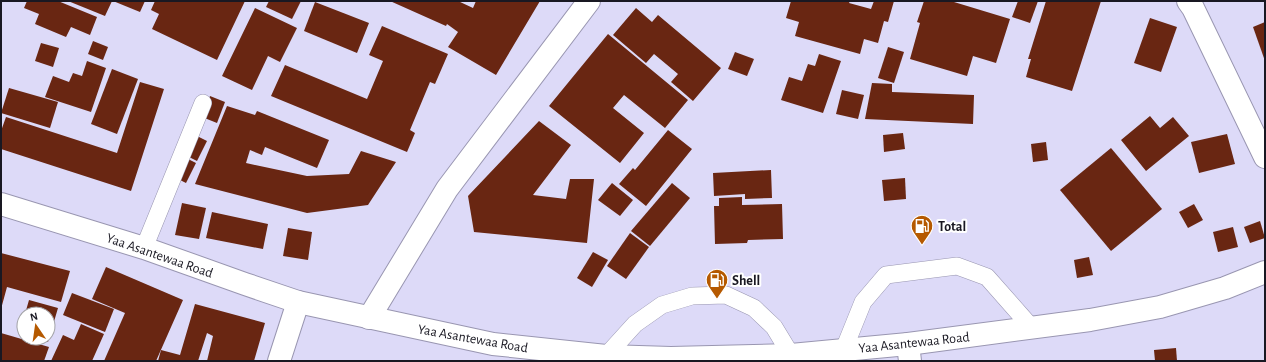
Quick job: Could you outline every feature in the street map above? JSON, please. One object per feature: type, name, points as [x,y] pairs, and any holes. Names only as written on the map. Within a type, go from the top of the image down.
[{"type":"street","points":[[369,318],[447,189],[589,1]]},
{"type":"street","points":[[1188,1],[1193,8],[1265,157]]},
{"type":"street","name":"Yaa Asantewaa Road","points":[[1,204],[144,248],[298,302],[493,344],[606,356],[671,358],[790,354],[844,349],[909,353],[1032,328],[1090,320],[1160,307],[1225,288],[1265,272]]},
{"type":"street","points":[[279,361],[298,302]]},
{"type":"lane","points":[[144,248],[203,102]]},
{"type":"lane","points":[[844,349],[863,302],[886,275],[957,266],[987,278],[1032,328]]},
{"type":"lane","points":[[606,356],[635,324],[662,305],[692,296],[726,295],[754,308],[774,327],[790,354]]},
{"type":"building","points":[[27,1],[58,1],[97,17],[90,35],[71,27],[66,37],[35,24],[39,14],[24,8]]},
{"type":"building","points":[[68,1],[112,1],[105,16]]},
{"type":"building","points":[[113,1],[145,1],[140,12]]},
{"type":"building","points":[[155,1],[245,1],[217,60],[152,29],[159,14],[151,10]]},
{"type":"building","points":[[269,1],[301,1],[292,19],[266,7]]},
{"type":"building","points":[[390,1],[458,1],[473,8],[476,1],[540,1],[496,75],[448,47],[458,32],[447,24],[446,26]]},
{"type":"building","points":[[791,1],[850,1],[849,3],[871,9],[874,1],[894,1],[888,22],[884,21],[878,43],[864,39],[860,54],[795,36],[799,22],[786,18]]},
{"type":"building","points":[[924,1],[954,1],[1010,19],[996,63],[973,56],[967,76],[910,59],[920,23],[917,22]]},
{"type":"building","points":[[1018,1],[1038,1],[1030,23],[1012,17]]},
{"type":"building","points":[[1046,1],[1101,1],[1072,91],[1026,77],[1031,59],[1028,59]]},
{"type":"building","points":[[315,2],[369,23],[357,53],[304,31]]},
{"type":"building","points":[[255,8],[297,28],[280,62],[268,56],[252,90],[222,76]]},
{"type":"building","points":[[636,8],[652,22],[658,15],[721,68],[693,101],[671,82],[678,74],[654,54],[646,63],[613,35]]},
{"type":"building","points":[[1150,18],[1177,27],[1161,72],[1134,63]]},
{"type":"building","points":[[1265,22],[1265,61],[1253,27]]},
{"type":"building","points":[[382,26],[448,54],[435,84],[430,82],[410,130],[415,133],[407,152],[271,96],[285,65],[367,99],[383,61],[369,55]]},
{"type":"building","points":[[608,34],[688,100],[665,128],[624,95],[613,108],[644,133],[620,163],[549,106]]},
{"type":"building","points":[[93,41],[108,47],[103,60],[88,54]]},
{"type":"building","points":[[41,43],[59,48],[53,67],[35,61]]},
{"type":"building","points":[[888,47],[904,52],[894,83],[878,78]]},
{"type":"building","points":[[735,52],[754,59],[747,76],[728,69]]},
{"type":"building","points":[[819,54],[841,61],[823,113],[781,100],[789,77],[802,81],[808,64],[815,66]]},
{"type":"building","points":[[87,61],[106,68],[91,112],[45,97],[53,76],[69,82],[73,73],[82,76]]},
{"type":"building","points":[[112,69],[138,79],[117,134],[91,124]]},
{"type":"building","points":[[140,82],[164,89],[131,191],[1,149],[1,131],[6,117],[117,153]]},
{"type":"building","points":[[872,83],[892,84],[892,92],[974,95],[973,124],[865,119]]},
{"type":"building","points":[[9,88],[58,102],[50,128],[1,113]]},
{"type":"building","points":[[842,90],[864,95],[858,119],[836,114]]},
{"type":"building","points":[[210,96],[225,102],[217,123],[202,117]]},
{"type":"building","points":[[227,106],[255,115],[257,111],[329,140],[317,168],[265,147],[262,155],[250,150],[246,163],[307,176],[349,174],[361,151],[396,162],[368,205],[307,213],[195,184]]},
{"type":"building","points":[[1150,116],[1160,128],[1173,117],[1189,136],[1146,171],[1121,140]]},
{"type":"building","points":[[539,121],[571,145],[533,195],[566,199],[570,179],[594,179],[587,243],[474,232],[468,196]]},
{"type":"building","points":[[668,130],[692,149],[646,206],[619,184],[633,168],[635,170]]},
{"type":"building","points":[[903,133],[905,149],[884,152],[883,135]]},
{"type":"building","points":[[193,134],[207,141],[197,161],[183,154]]},
{"type":"building","points":[[1227,134],[1235,164],[1199,173],[1191,142]]},
{"type":"building","points":[[1046,142],[1048,160],[1033,162],[1031,144]]},
{"type":"building","points":[[1111,148],[1162,209],[1111,251],[1060,190]]},
{"type":"building","points":[[184,157],[196,163],[186,183],[174,177]]},
{"type":"building","points":[[771,170],[772,198],[745,199],[745,194],[714,196],[713,173]]},
{"type":"building","points":[[905,178],[906,199],[884,201],[882,180]]},
{"type":"building","points":[[612,183],[633,200],[620,216],[598,200]]},
{"type":"building","points":[[672,183],[690,198],[650,246],[631,231]]},
{"type":"building","points":[[742,197],[742,205],[782,204],[783,239],[748,240],[747,243],[715,244],[714,206],[719,206],[719,198]]},
{"type":"building","points":[[182,203],[206,208],[199,239],[175,235]]},
{"type":"building","points":[[1194,204],[1203,220],[1188,228],[1179,212]]},
{"type":"building","points":[[212,212],[268,224],[263,249],[206,238]]},
{"type":"building","points":[[1260,221],[1265,238],[1250,243],[1244,227]]},
{"type":"building","points":[[1233,227],[1238,247],[1218,252],[1213,232]]},
{"type":"building","points":[[288,228],[312,232],[308,260],[283,256]]},
{"type":"building","points":[[630,233],[649,247],[626,279],[607,266]]},
{"type":"building","points":[[593,252],[608,260],[592,287],[577,278]]},
{"type":"building","points":[[1,253],[70,271],[61,302],[7,287],[1,309]]},
{"type":"building","points":[[1089,257],[1093,275],[1077,278],[1074,260]]},
{"type":"building","points":[[106,267],[183,300],[156,361],[104,361],[125,313],[92,299]]},
{"type":"building","points":[[72,293],[114,309],[105,332],[63,315]]},
{"type":"building","points":[[29,300],[51,306],[27,306]]},
{"type":"building","points":[[195,304],[265,323],[254,361],[207,361],[213,336],[207,333],[198,361],[158,361],[161,350],[180,355]]},
{"type":"building","points":[[81,324],[104,334],[92,361],[51,361],[63,335],[74,340]]},
{"type":"building","points":[[1,333],[16,337],[16,346],[49,347],[44,361],[1,361]]},
{"type":"building","points":[[1176,348],[1177,361],[1155,361],[1154,350]]},
{"type":"place","name":"Total","points":[[922,246]]},
{"type":"place","name":"Shell","points":[[717,300]]}]
